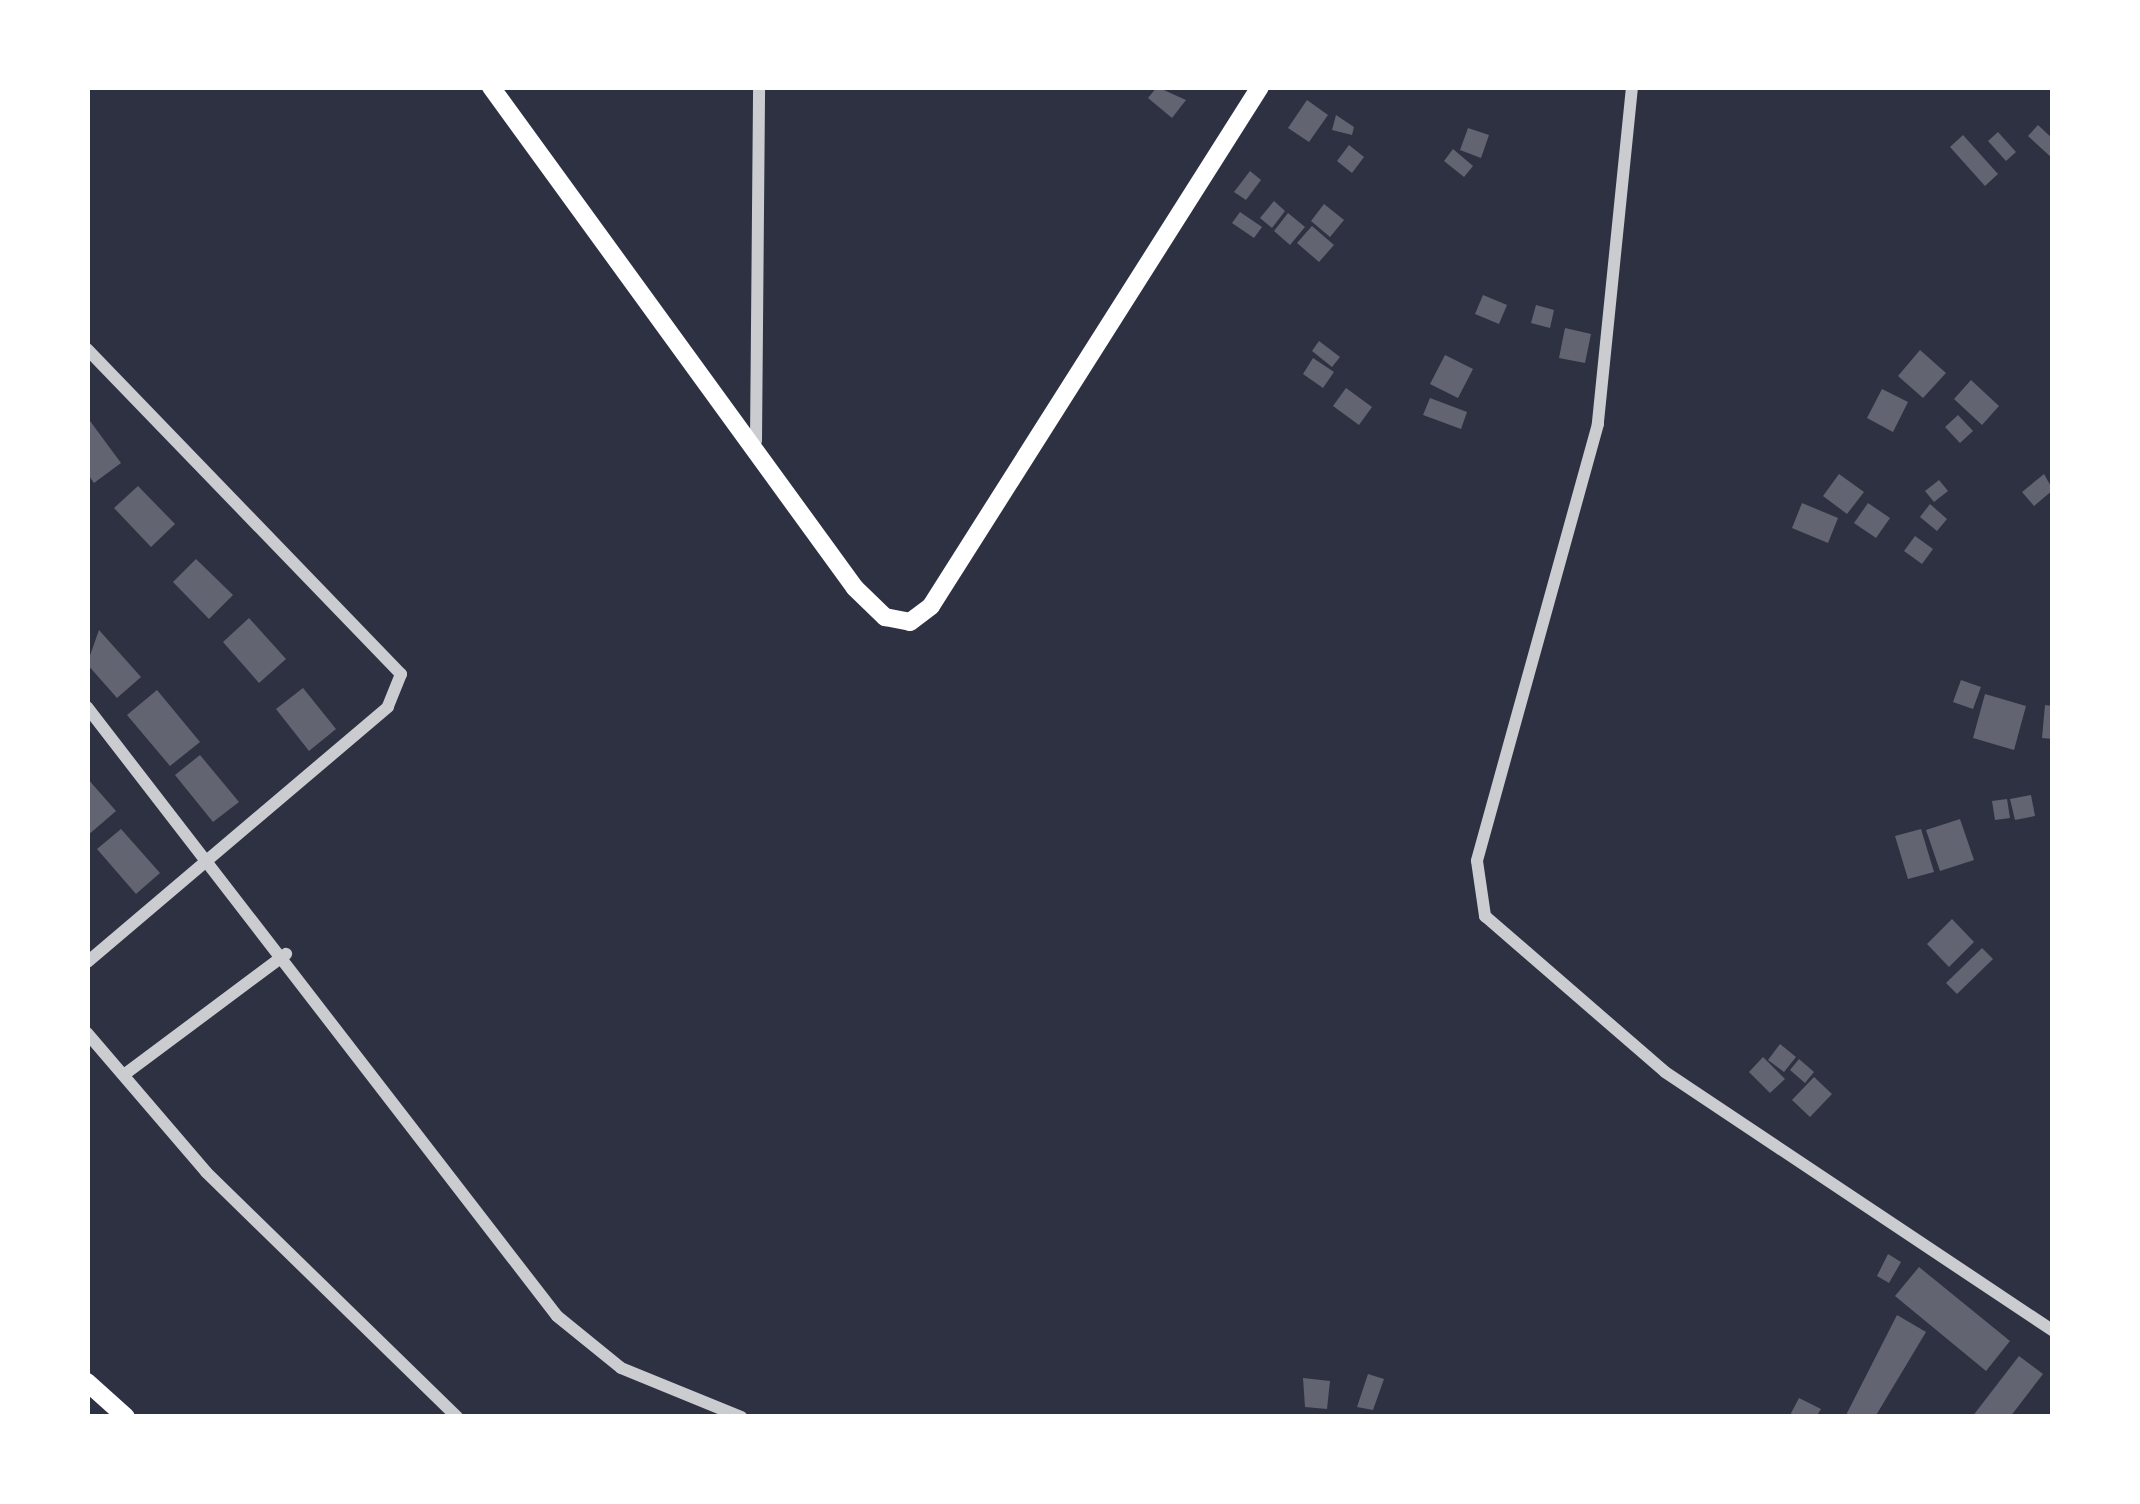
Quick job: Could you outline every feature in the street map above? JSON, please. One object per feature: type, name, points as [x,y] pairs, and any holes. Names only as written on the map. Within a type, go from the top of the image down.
[{"type":"main road","points":[[491,87],[756,441],[855,588],[885,617],[910,622],[931,606],[1261,87]]},
{"type":"main road","points":[[87,1382],[126,1417]]},
{"type":"street","points":[[756,441],[759,87]]},
{"type":"street","points":[[1632,87],[1598,424],[1478,861],[1485,916],[1666,1072],[2053,1331]]},
{"type":"street","points":[[87,349],[401,674],[388,706],[87,962]]},
{"type":"street","points":[[87,707],[286,954],[557,1316],[621,1368],[741,1417]]},
{"type":"street","points":[[125,1074],[286,954]]},
{"type":"street","points":[[87,1033],[206,1172],[457,1417]]},
{"type":"building","points":[[1157,87],[1186,100],[1172,118],[1148,98]]},
{"type":"building","points":[[1307,100],[1328,115],[1309,142],[1288,128]]},
{"type":"building","points":[[1336,115],[1354,127],[1352,135],[1332,130]]},
{"type":"building","points":[[2038,125],[2053,139],[2053,159],[2028,136]]},
{"type":"building","points":[[1468,128],[1489,135],[1481,158],[1460,150]]},
{"type":"building","points":[[1998,132],[2016,152],[2006,161],[1988,141]]},
{"type":"building","points":[[1963,135],[1998,174],[1985,186],[1950,147]]},
{"type":"building","points":[[1349,145],[1364,157],[1352,173],[1337,161]]},
{"type":"building","points":[[1453,149],[1473,166],[1464,177],[1444,161]]},
{"type":"building","points":[[1250,171],[1261,180],[1246,200],[1234,192]]},
{"type":"building","points":[[1274,201],[1285,211],[1272,228],[1260,218]]},
{"type":"building","points":[[1324,204],[1344,220],[1330,237],[1311,221]]},
{"type":"building","points":[[1240,212],[1262,227],[1254,238],[1232,223]]},
{"type":"building","points":[[1288,213],[1305,227],[1290,245],[1274,231]]},
{"type":"building","points":[[1312,226],[1334,245],[1319,262],[1297,243]]},
{"type":"building","points":[[1483,295],[1507,305],[1499,324],[1475,314]]},
{"type":"building","points":[[1536,305],[1554,310],[1550,328],[1531,323]]},
{"type":"building","points":[[1565,328],[1591,334],[1585,363],[1559,358]]},
{"type":"building","points":[[1319,341],[1340,357],[1332,367],[1312,351]]},
{"type":"building","points":[[1920,350],[1946,373],[1923,398],[1898,376]]},
{"type":"building","points":[[1445,355],[1473,369],[1458,398],[1430,384]]},
{"type":"building","points":[[1313,358],[1334,372],[1323,388],[1303,374]]},
{"type":"building","points":[[1971,380],[1999,406],[1982,425],[1954,399]]},
{"type":"building","points":[[1346,388],[1372,407],[1359,425],[1333,406]]},
{"type":"building","points":[[1882,389],[1908,402],[1893,432],[1867,418]]},
{"type":"building","points":[[1430,398],[1467,412],[1461,429],[1423,415]]},
{"type":"building","points":[[1958,415],[1973,431],[1960,443],[1945,427]]},
{"type":"building","points":[[90,421],[121,463],[94,483],[87,473]]},
{"type":"building","points":[[1839,474],[1864,492],[1847,514],[1823,496]]},
{"type":"building","points":[[2044,474],[2053,490],[2034,506],[2022,492]]},
{"type":"building","points":[[1939,480],[1948,491],[1934,502],[1925,491]]},
{"type":"building","points":[[138,486],[175,524],[151,547],[114,508]]},
{"type":"building","points":[[1802,503],[1838,518],[1828,543],[1792,528]]},
{"type":"building","points":[[1868,503],[1890,518],[1876,538],[1854,523]]},
{"type":"building","points":[[1930,504],[1947,519],[1937,531],[1920,517]]},
{"type":"building","points":[[1915,536],[1933,549],[1922,564],[1904,551]]},
{"type":"building","points":[[196,559],[233,595],[209,619],[173,582]]},
{"type":"building","points":[[249,618],[286,659],[259,683],[223,642]]},
{"type":"building","points":[[99,630],[141,677],[117,698],[87,664]]},
{"type":"building","points":[[1961,680],[1981,687],[1973,709],[1953,702]]},
{"type":"building","points":[[303,688],[336,729],[309,751],[276,709]]},
{"type":"building","points":[[157,690],[200,742],[170,766],[127,715]]},
{"type":"building","points":[[1985,694],[2026,706],[2014,750],[1973,738]]},
{"type":"building","points":[[2045,705],[2053,706],[2053,739],[2042,738]]},
{"type":"building","points":[[200,755],[239,802],[213,822],[175,775]]},
{"type":"building","points":[[87,778],[116,811],[87,836]]},
{"type":"building","points":[[2031,795],[2035,816],[2015,820],[2010,799]]},
{"type":"building","points":[[2007,799],[2010,818],[1995,820],[1992,801]]},
{"type":"building","points":[[1960,819],[1974,860],[1940,871],[1926,830]]},
{"type":"building","points":[[121,829],[160,873],[136,894],[97,849]]},
{"type":"building","points":[[1921,829],[1934,872],[1908,879],[1895,836]]},
{"type":"building","points":[[1952,919],[1974,942],[1949,967],[1927,944]]},
{"type":"building","points":[[1982,948],[1993,959],[1957,994],[1946,983]]},
{"type":"building","points":[[1780,1044],[1796,1057],[1784,1072],[1768,1060]]},
{"type":"building","points":[[1763,1057],[1785,1079],[1770,1093],[1749,1072]]},
{"type":"building","points":[[1799,1059],[1814,1072],[1805,1083],[1790,1070]]},
{"type":"building","points":[[1814,1077],[1832,1094],[1810,1117],[1792,1100]]},
{"type":"building","points":[[1888,1254],[1901,1262],[1889,1283],[1877,1276]]},
{"type":"building","points":[[1919,1267],[2010,1341],[1986,1371],[1895,1296]]},
{"type":"building","points":[[1897,1315],[1926,1332],[1875,1417],[1845,1417]]},
{"type":"building","points":[[2019,1356],[2043,1374],[2010,1417],[1972,1417]]},
{"type":"building","points":[[1368,1374],[1384,1379],[1373,1410],[1357,1407]]},
{"type":"building","points":[[1303,1378],[1330,1381],[1327,1409],[1305,1407]]},
{"type":"building","points":[[1799,1398],[1821,1409],[1816,1417],[1789,1417]]}]
